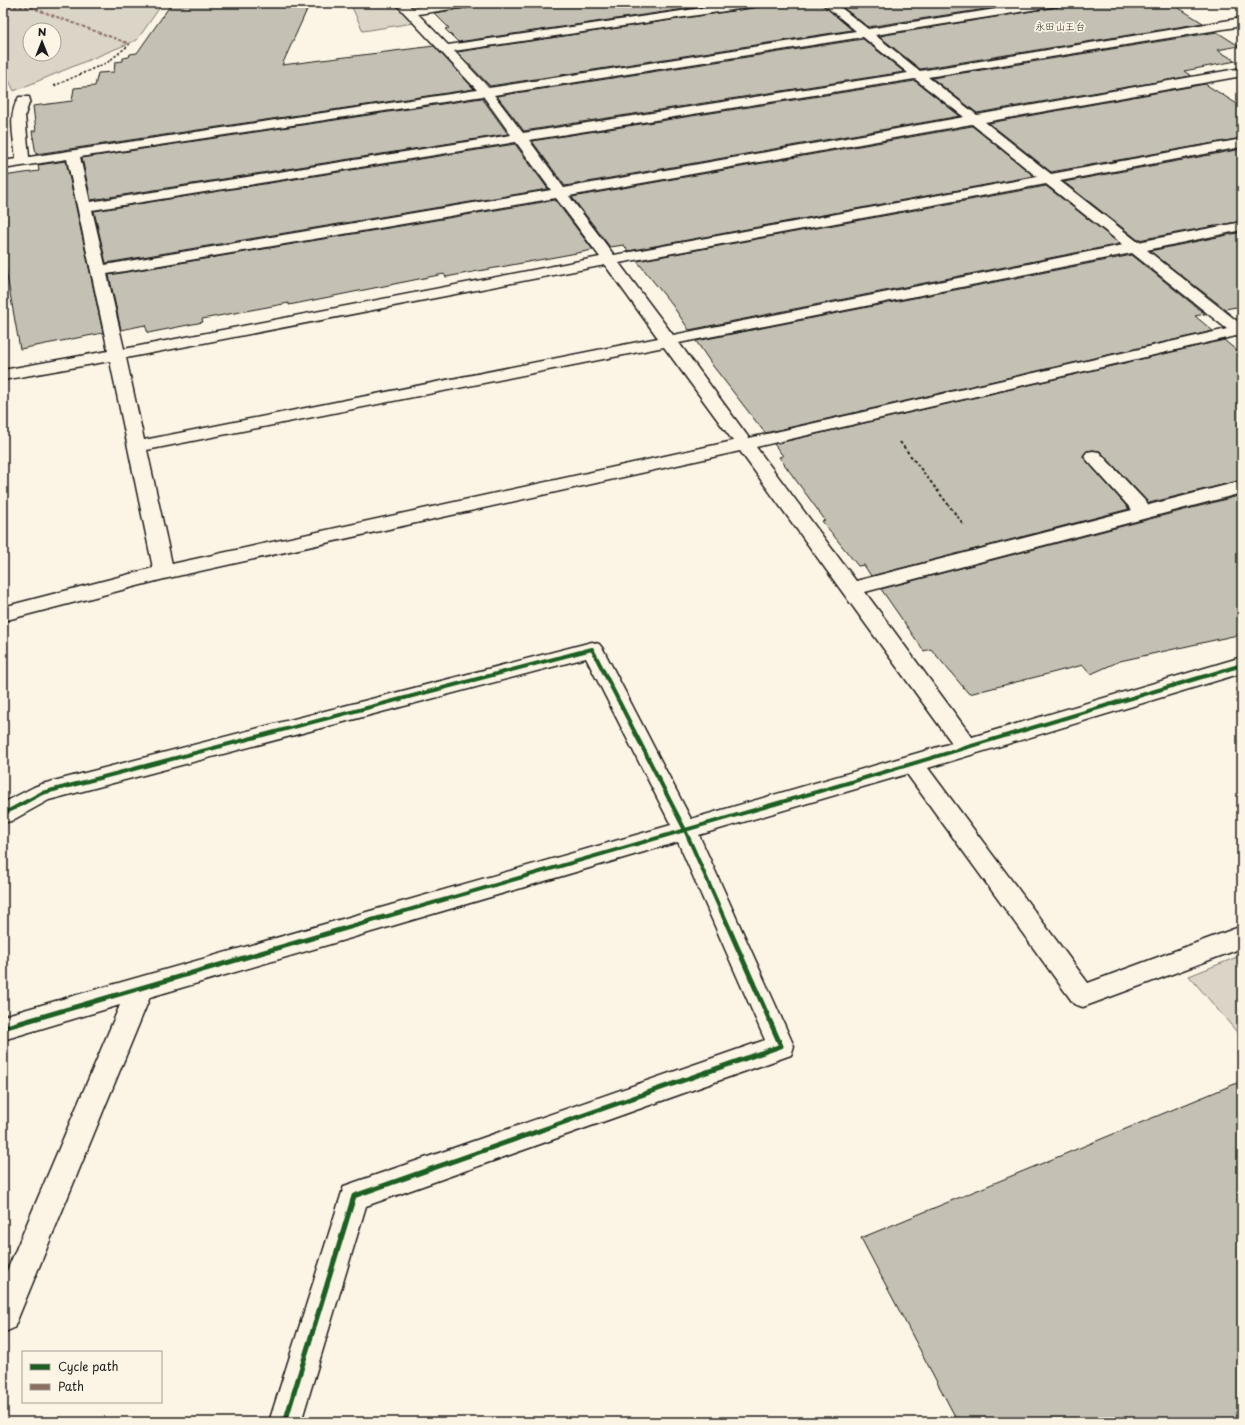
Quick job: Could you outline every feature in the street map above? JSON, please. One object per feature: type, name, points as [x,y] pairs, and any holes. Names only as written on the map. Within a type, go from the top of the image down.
[{"type":"street","points":[[405,7],[473,3]]},
{"type":"street","points":[[445,49],[759,3]]},
{"type":"street","points":[[828,3],[1241,332]]},
{"type":"street","points":[[3,166],[1057,3]]},
{"type":"street","points":[[405,7],[486,92],[968,747]]},
{"type":"street","points":[[84,207],[519,137],[919,75],[1242,22]]},
{"type":"street","points":[[98,271],[560,193],[1242,72]]},
{"type":"street","points":[[23,162],[18,115],[24,100]]},
{"type":"street","points":[[3,375],[116,355],[610,260],[1242,143]]},
{"type":"street","points":[[73,155],[164,572]]},
{"type":"street","points":[[137,447],[1242,226]]},
{"type":"street","points":[[3,614],[164,572],[745,444],[1241,332]]},
{"type":"street","points":[[1093,456],[1145,512]]},
{"type":"street","points":[[852,589],[1242,487]]},
{"type":"street","points":[[3,814],[42,793],[592,649],[685,830],[781,1046],[354,1196],[285,1422]]},
{"type":"street","points":[[3,1028],[685,830],[1242,665]]},
{"type":"street","points":[[912,763],[1083,996],[1242,937]]},
{"type":"street","points":[[3,1317],[142,987]]},
{"type":"path","points":[[24,100],[108,62],[130,44]]},
{"type":"path","points":[[878,413],[986,554]]},
{"type":"shaded area","points":[[3,3],[163,3],[137,40],[14,91],[3,68]]},
{"type":"shaded area","points":[[350,3],[396,3],[413,23],[363,31]]},
{"type":"shaded area","points":[[1242,955],[1242,1038],[1189,976]]},
{"type":"building","points":[[172,3],[310,3],[282,65],[434,46],[474,89],[36,154],[32,131],[36,131],[33,106],[72,101],[74,88],[95,86],[98,73],[114,72],[115,62],[123,61],[123,58],[129,57],[130,54],[137,53]]},
{"type":"building","points":[[480,3],[726,3],[458,42],[445,29],[449,28],[434,13],[478,6]]},
{"type":"building","points":[[766,3],[821,3],[852,30],[490,86],[457,52],[759,7],[764,6]]},
{"type":"building","points":[[837,3],[1025,3],[868,27]]},
{"type":"building","points":[[1064,3],[1171,3],[1203,23],[920,69],[879,36],[1057,7],[1062,6]]},
{"type":"building","points":[[1217,32],[1239,46],[1217,50],[1236,61],[1184,71],[1191,76],[977,113],[932,78]]},
{"type":"building","points":[[863,39],[904,72],[524,131],[497,96]]},
{"type":"building","points":[[915,81],[960,116],[565,186],[532,141]]},
{"type":"building","points":[[1205,84],[1242,107],[1242,138],[1051,172],[989,123]]},
{"type":"building","points":[[482,98],[508,134],[91,200],[82,158]]},
{"type":"building","points":[[972,126],[1034,176],[628,251],[624,245],[610,247],[572,197]]},
{"type":"building","points":[[515,144],[548,189],[106,263],[94,211]]},
{"type":"building","points":[[1242,149],[1242,221],[1138,240],[1064,182]]},
{"type":"building","points":[[66,161],[103,333],[20,349],[3,254],[3,176],[39,171],[38,165]]},
{"type":"building","points":[[1046,186],[1120,244],[689,330],[673,306],[637,261]]},
{"type":"building","points":[[555,200],[593,250],[446,277],[444,274],[289,305],[289,303],[202,319],[203,322],[148,333],[145,325],[121,330],[109,275]]},
{"type":"building","points":[[1242,232],[1242,306],[1225,309],[1150,251]]},
{"type":"building","points":[[1132,255],[1205,314],[1195,316],[1213,331],[765,433],[713,366],[696,341]]},
{"type":"building","points":[[1224,340],[1242,355],[1242,480],[1149,503],[1100,451],[1087,451],[1083,457],[1129,509],[871,576],[864,565],[858,566],[822,521],[825,520],[779,457],[783,456],[774,444]]},
{"type":"building","points":[[1242,495],[1242,634],[1120,661],[1091,674],[1083,665],[969,694],[931,649],[924,651],[881,589]]},
{"type":"building","points":[[1242,1081],[1242,1422],[958,1422],[861,1238]]},
{"type":"marked path","points":[[3,7],[30,7],[130,44]]},
{"type":"cycle path","points":[[3,814],[42,793],[592,649],[685,830],[781,1046],[354,1196],[285,1422]]},
{"type":"cycle path","points":[[3,1028],[851,782],[1242,665]]},
{"type":"district","name":"永田山王台","points":[[1060,25]]}]
